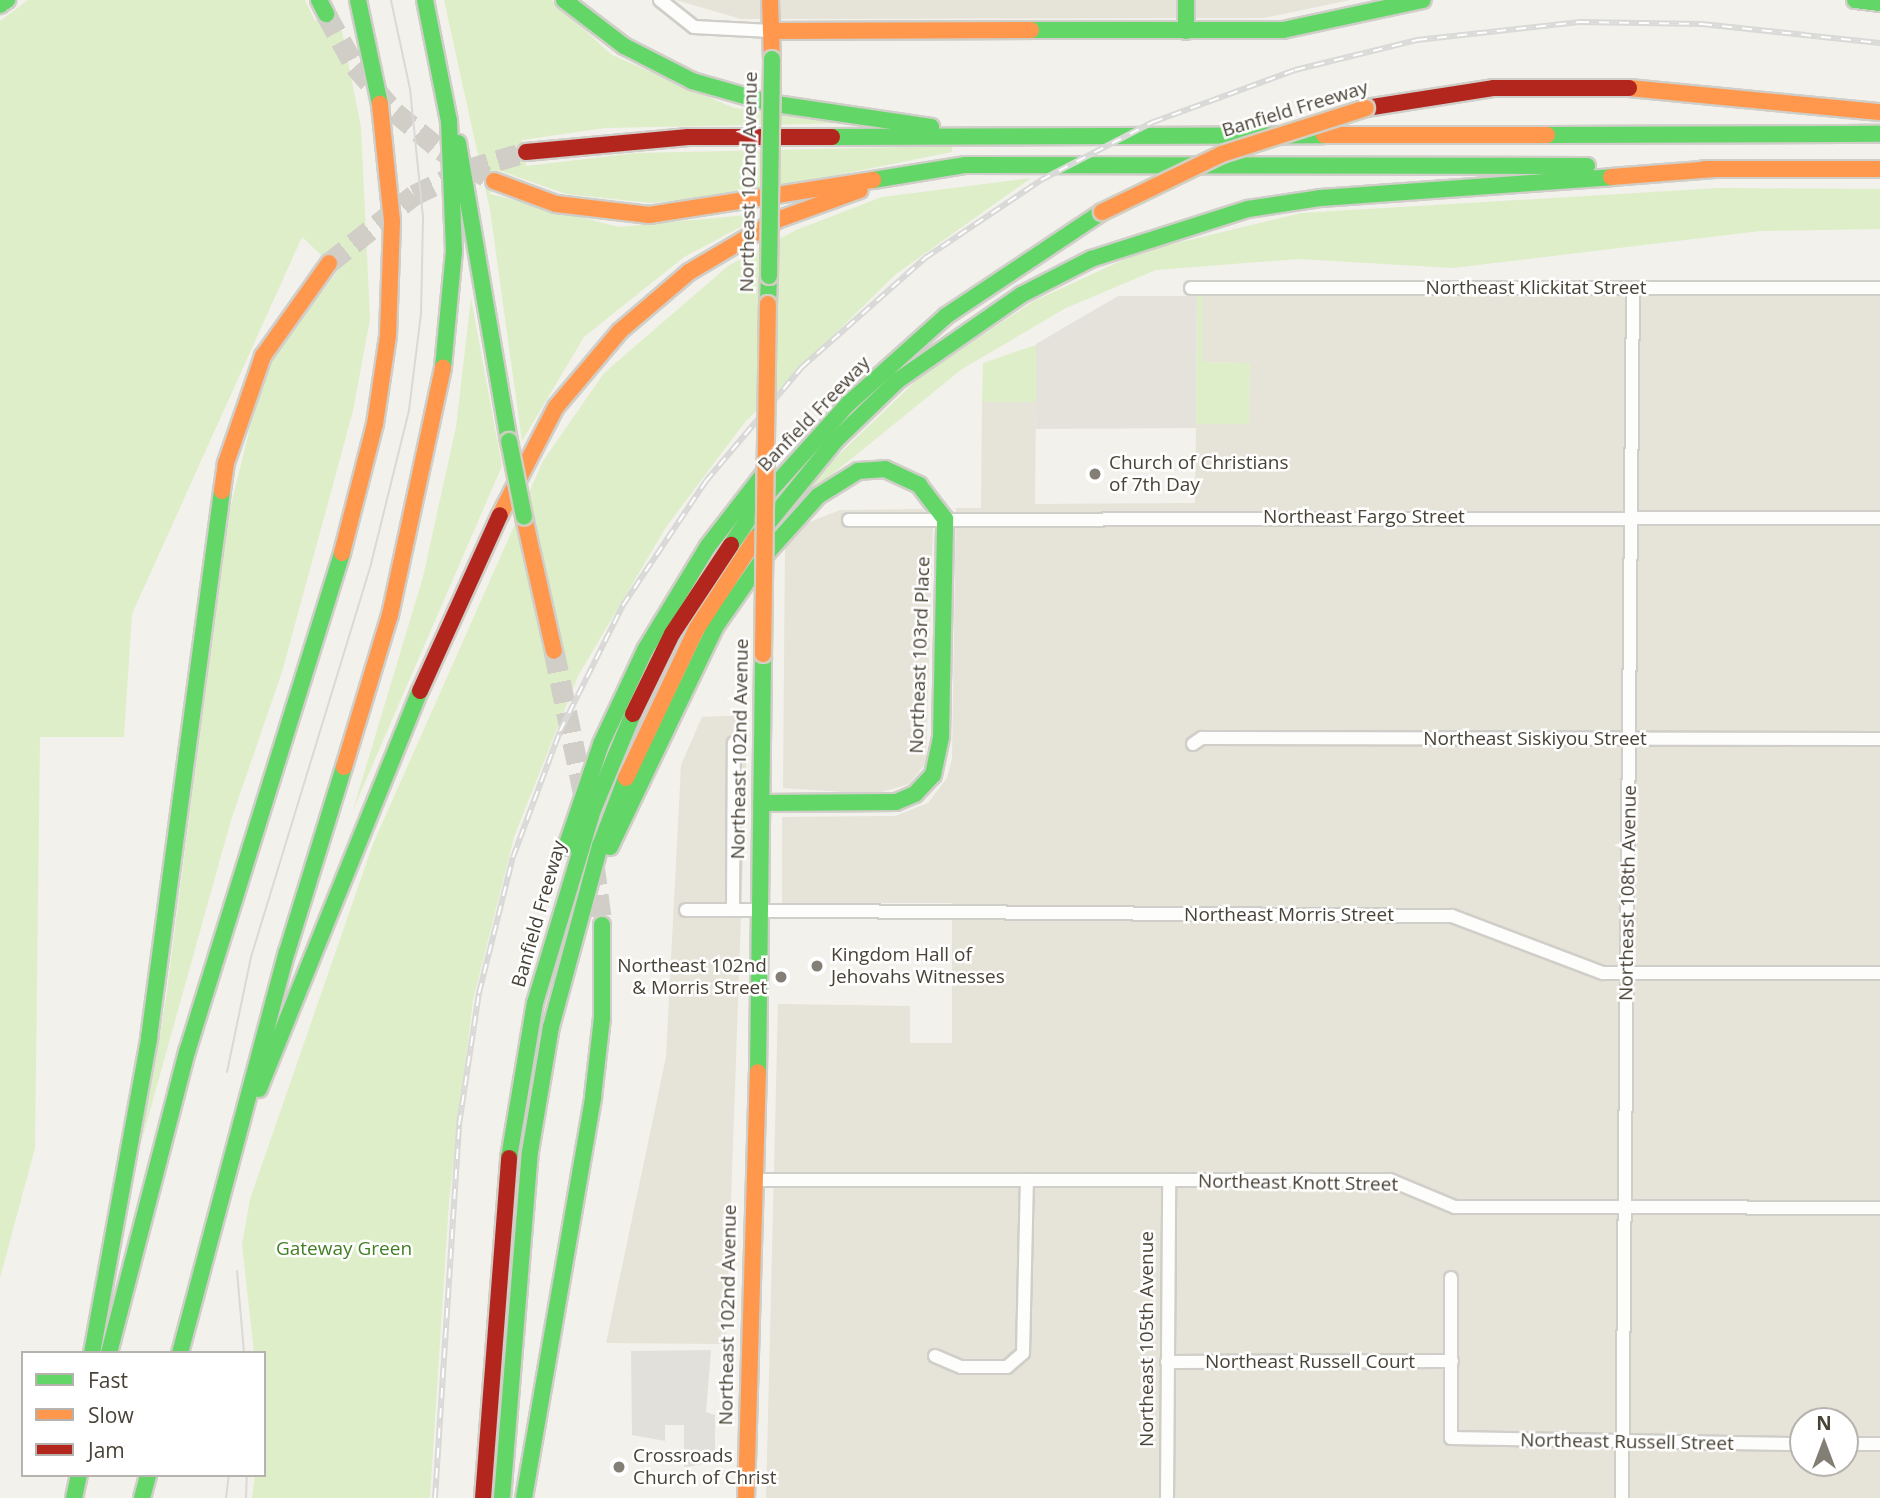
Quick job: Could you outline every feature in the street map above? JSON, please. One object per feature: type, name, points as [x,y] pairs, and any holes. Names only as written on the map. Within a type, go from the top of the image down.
[{"type":"main road","points":[[0,5],[7,0]]},
{"type":"main road","points":[[110,1351],[187,1052],[351,520],[375,424],[388,336],[391,207],[384,126],[358,0]]},
{"type":"main road","points":[[181,1351],[425,480],[452,300],[449,121],[425,0]]},
{"type":"main road","points":[[564,0],[643,58],[716,89],[797,108],[988,136]]},
{"type":"main road","name":"Northeast 102nd Avenue","points":[[746,1498],[761,803],[771,0]]},
{"type":"main road","points":[[1186,0],[1186,31]]},
{"type":"main road","points":[[771,31],[1294,29],[1423,0]]},
{"type":"main road","points":[[1855,0],[1880,3]]},
{"type":"main road","name":"Banfield Freeway","points":[[483,1498],[510,1139],[535,1003],[579,851],[629,720],[672,634],[760,502],[848,404],[946,316],[1102,212],[1222,154],[1366,108],[1494,88],[1570,86],[1724,94],[1880,112]]},
{"type":"main road","points":[[449,121],[462,154],[509,441],[554,651]]},
{"type":"main road","points":[[526,152],[656,138],[1880,134]]},
{"type":"main road","points":[[494,181],[556,204],[649,215],[926,170],[1020,163],[1880,169]]},
{"type":"main road","name":"Banfield Freeway","points":[[502,1498],[530,1152],[551,1027],[588,885],[641,737],[742,555],[836,440],[897,381],[971,326],[1091,259],[1248,209],[1321,198],[1715,169]]},
{"type":"main road","points":[[248,1106],[270,1074],[349,856],[481,550],[556,407],[620,331],[710,257],[801,210],[926,170]]},
{"type":"main road","points":[[92,1351],[152,1016],[224,473],[263,356],[330,263]]},
{"type":"main road","points":[[588,885],[624,822],[716,626],[767,553],[812,502],[843,477],[885,468],[919,485],[945,519]]},
{"type":"main road","points":[[535,1003],[532,969],[578,804],[645,650],[708,546],[766,471]]},
{"type":"main road","name":"Northeast 103rd Place","points":[[761,803],[885,804],[923,788],[936,769],[941,736],[945,519]]},
{"type":"main road","points":[[524,1498],[593,1097],[602,1018],[602,925]]},
{"type":"main road","points":[[74,1498],[79,1477]]},
{"type":"main road","points":[[142,1498],[147,1477]]},
{"type":"street","points":[[660,0],[694,27],[771,31]]},
{"type":"street","name":"Northeast Klickitat Street","points":[[1191,288],[1880,288]]},
{"type":"street","name":"Northeast 108th Avenue","points":[[1622,1498],[1633,288]]},
{"type":"street","name":"Northeast Fargo Street","points":[[849,520],[1880,518]]},
{"type":"street","name":"Northeast Siskiyou Street","points":[[1193,744],[1202,738],[1880,739]]},
{"type":"street","points":[[733,911],[734,743]]},
{"type":"street","name":"Northeast Morris Street","points":[[686,910],[759,913],[1452,916],[1482,923],[1583,969],[1627,974],[1880,973]]},
{"type":"street","name":"Northeast Knott Street","points":[[753,1180],[1390,1180],[1455,1208],[1880,1208]]},
{"type":"street","points":[[935,1356],[961,1367],[1007,1367],[1020,1360],[1024,1345],[1027,1181]]},
{"type":"street","name":"Northeast 105th Avenue","points":[[1167,1498],[1169,1181]]},
{"type":"street","points":[[1451,1278],[1452,1361]]},
{"type":"street","name":"Northeast Russell Court","points":[[1167,1362],[1452,1361]]},
{"type":"street","name":"Northeast Russell Street","points":[[1452,1361],[1451,1438],[1622,1445],[1789,1444]]},
{"type":"street","points":[[1859,1444],[1880,1444]]},
{"type":"shaded area","points":[[676,0],[1350,0],[1264,18],[741,19]]},
{"type":"shaded area","points":[[1118,296],[1197,296],[1196,428],[1036,429],[1036,344]]},
{"type":"shaded area","points":[[1203,296],[1880,296],[1880,1498],[766,1498],[778,1004],[910,1006],[910,1043],[952,1043],[952,903],[782,903],[782,817],[895,816],[928,803],[947,778],[952,759],[956,508],[981,508],[982,402],[1036,402],[1035,504],[1195,503],[1196,424],[1249,424],[1250,363],[1203,362]]},
{"type":"shaded area","points":[[923,509],[933,528],[926,763],[909,784],[875,794],[783,788],[785,546],[800,526],[840,510]]},
{"type":"shaded area","points":[[748,715],[726,1344],[606,1343],[666,1057],[681,765],[702,717]]},
{"type":"shaded area","points":[[711,1350],[706,1412],[715,1415],[715,1461],[684,1468],[684,1425],[665,1425],[665,1441],[632,1435],[631,1351]]},
{"type":"green space","points":[[28,0],[305,0],[315,21],[338,11],[361,127],[370,319],[353,411],[282,672],[231,820],[141,1143],[166,998],[227,521],[266,363],[338,271],[302,237],[132,614],[124,737],[40,737],[35,1148],[0,1278],[0,21]]},
{"type":"green space","points":[[444,0],[552,0],[612,55],[734,108],[857,123],[605,128],[522,140],[526,166],[635,153],[952,146],[952,152],[753,192],[651,203],[566,194],[498,170],[490,194],[619,227],[747,215],[750,222],[684,257],[584,337],[522,441],[490,210]]},
{"type":"green space","name":"Gateway Green","points":[[1031,178],[896,274],[745,422],[666,527],[578,676],[514,837],[473,1000],[449,1201],[430,1498],[252,1498],[255,1477],[266,1477],[266,1351],[254,1351],[242,1245],[250,1199],[373,844],[543,461],[604,373],[728,266],[796,230],[882,197]]},
{"type":"green space","points":[[1719,188],[1880,189],[1880,229],[1760,231],[1453,268],[1299,259],[1156,270],[1066,308],[962,369],[819,485],[784,522],[784,507],[921,376],[1034,301],[1140,252],[1301,213]]},
{"type":"green space","points":[[1197,296],[1203,296],[1203,362],[1250,363],[1249,424],[1196,424]]},
{"type":"green space","points":[[471,298],[502,466],[353,810],[423,577],[456,427]]},
{"type":"green space","points":[[1036,345],[1036,402],[982,402],[983,363]]},
{"type":"tunnel","points":[[326,14],[355,66],[395,112],[441,150],[494,181]]},
{"type":"tunnel","points":[[329,263],[414,195],[468,169],[526,152]]},
{"type":"tunnel","points":[[554,651],[585,801]]},
{"type":"tunnel","points":[[594,864],[602,925]]},
{"type":"tram line","points":[[227,1072],[251,957],[371,564],[409,410],[421,314],[423,217],[410,89],[391,0]]},
{"type":"tram line","points":[[237,1271],[244,1351]]},
{"type":"tram line","points":[[226,1498],[229,1477]]},
{"type":"tram line","points":[[246,1498],[247,1477]]},
{"type":"railway","points":[[435,1498],[459,1125],[479,993],[513,857],[560,731],[623,605],[706,481],[802,367],[925,258],[1041,180],[1153,122],[1295,70],[1417,40],[1579,22],[1702,24],[1880,43]]},
{"type":"traffic: fast","points":[[0,5],[7,0]]},
{"type":"traffic: fast","points":[[319,0],[326,14]]},
{"type":"traffic: fast","points":[[358,0],[380,104]]},
{"type":"traffic: fast","points":[[425,0],[449,121],[454,251],[443,368]]},
{"type":"traffic: fast","points":[[564,0],[624,46],[692,81],[769,103],[931,127]]},
{"type":"traffic: fast","points":[[1186,0],[1186,31]]},
{"type":"traffic: fast","points":[[1031,30],[1283,30],[1423,0]]},
{"type":"traffic: fast","points":[[1855,0],[1880,3]]},
{"type":"traffic: fast","points":[[769,276],[772,59]]},
{"type":"traffic: fast","points":[[1547,135],[1880,134]]},
{"type":"traffic: fast","points":[[832,137],[1324,135]]},
{"type":"traffic: fast","points":[[458,143],[509,441]]},
{"type":"traffic: fast","points":[[873,180],[966,165],[1587,166]]},
{"type":"traffic: fast","points":[[756,538],[836,440],[897,381],[1021,295],[1091,259],[1248,209],[1321,198],[1611,177]]},
{"type":"traffic: fast","points":[[731,545],[760,502],[848,404],[946,316],[1102,212]]},
{"type":"traffic: fast","points":[[768,304],[769,276]]},
{"type":"traffic: fast","points":[[509,441],[524,517]]},
{"type":"traffic: fast","points":[[610,847],[716,626],[767,553],[818,496],[858,471],[885,469],[919,485],[945,519]]},
{"type":"traffic: fast","points":[[566,847],[601,744],[645,650],[708,546],[766,471]]},
{"type":"traffic: fast","points":[[92,1351],[149,1038],[222,491]]},
{"type":"traffic: fast","points":[[761,803],[896,802],[915,794],[933,775],[941,736],[945,519]]},
{"type":"traffic: fast","points":[[110,1351],[187,1052],[342,553]]},
{"type":"traffic: fast","points":[[758,1072],[763,654]]},
{"type":"traffic: fast","points":[[259,1089],[420,691]]},
{"type":"traffic: fast","points":[[509,1158],[535,1003],[593,810],[633,714]]},
{"type":"traffic: fast","points":[[181,1351],[287,952],[344,767]]},
{"type":"traffic: fast","points":[[502,1498],[530,1152],[551,1027],[600,846],[626,778]]},
{"type":"traffic: fast","points":[[524,1498],[593,1097],[602,1018],[602,925]]},
{"type":"traffic: fast","points":[[74,1498],[79,1477]]},
{"type":"traffic: fast","points":[[142,1498],[147,1477]]},
{"type":"traffic: slow","points":[[770,0],[772,59]]},
{"type":"traffic: slow","points":[[771,31],[1031,30]]},
{"type":"traffic: slow","points":[[1629,88],[1880,112]]},
{"type":"traffic: slow","points":[[342,553],[375,424],[388,336],[392,221],[380,104]]},
{"type":"traffic: slow","points":[[1102,212],[1222,154],[1366,108]]},
{"type":"traffic: slow","points":[[1324,135],[1547,135]]},
{"type":"traffic: slow","points":[[1704,169],[1880,169]]},
{"type":"traffic: slow","points":[[1611,177],[1715,169]]},
{"type":"traffic: slow","points":[[494,181],[556,204],[649,215],[873,180]]},
{"type":"traffic: slow","points":[[500,515],[556,407],[620,331],[689,272],[777,220],[860,190]]},
{"type":"traffic: slow","points":[[222,491],[226,463],[263,356],[329,263]]},
{"type":"traffic: slow","points":[[763,654],[768,304]]},
{"type":"traffic: slow","points":[[344,767],[390,615],[443,368]]},
{"type":"traffic: slow","points":[[524,517],[554,651]]},
{"type":"traffic: slow","points":[[626,778],[697,628],[756,538]]},
{"type":"traffic: slow","points":[[746,1498],[758,1072]]},
{"type":"traffic: jam","points":[[1366,108],[1494,88],[1629,88]]},
{"type":"traffic: jam","points":[[526,152],[688,137],[832,137]]},
{"type":"traffic: jam","points":[[420,691],[500,515]]},
{"type":"traffic: jam","points":[[633,714],[672,634],[731,545]]},
{"type":"traffic: jam","points":[[483,1498],[509,1158]]},
{"type":"place","name":"Church of Christians of 7th Day","points":[[1095,474]]},
{"type":"place","name":"Kingdom Hall of Jehovahs Witnesses","points":[[817,966]]},
{"type":"place","name":"Northeast 102nd & Morris Street","points":[[781,977]]},
{"type":"place","name":"Crossroads Church of Christ","points":[[619,1467]]}]
